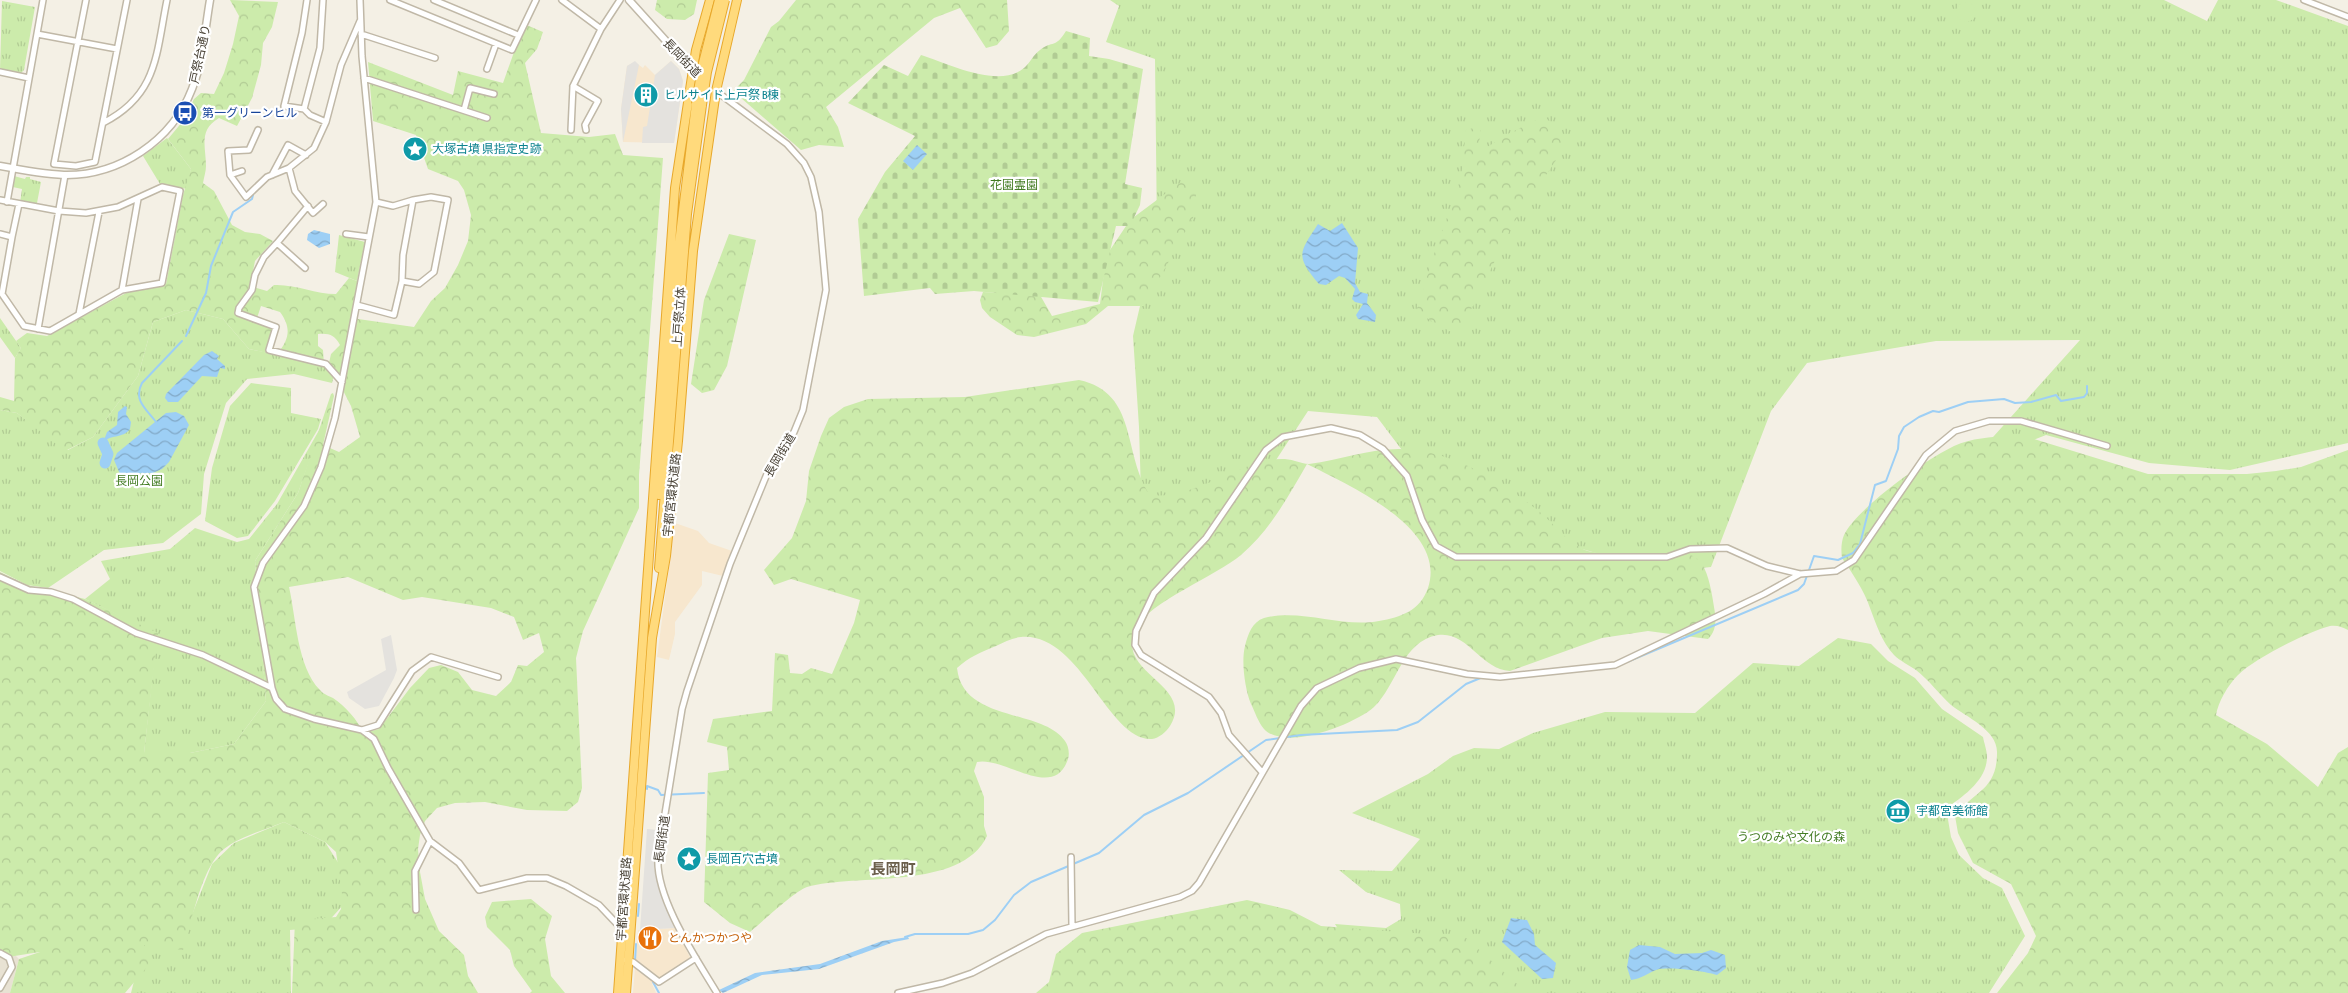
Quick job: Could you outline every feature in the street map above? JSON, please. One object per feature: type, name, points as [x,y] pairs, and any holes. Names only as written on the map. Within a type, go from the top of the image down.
[{"type":"highway","name":"宇都宮環状道路","points":[[618,993],[624,960],[644,633],[675,188],[693,71],[710,0]]},
{"type":"highway","name":"上戸祭立体","points":[[652,638],[686,230],[702,68],[719,0]]},
{"type":"highway","name":"上戸祭立体","points":[[644,633],[653,555],[682,213],[699,104],[725,0]]},
{"type":"highway","name":"宇都宮環状道路","points":[[626,927],[652,638],[666,556],[675,470],[696,224],[716,91],[737,0]]},
{"type":"highway","name":"宇都宮環状道路","points":[[624,960],[626,993]]},
{"type":"street","points":[[8,202],[43,0]]},
{"type":"street","points":[[86,0],[54,164],[76,166],[96,162],[126,0]]},
{"type":"street","points":[[103,123],[118,116],[146,86],[152,71],[167,0]]},
{"type":"street","name":"戸祭台通り","points":[[0,166],[65,175],[104,169],[123,162],[155,141],[182,111],[193,87],[210,0]]},
{"type":"street","points":[[308,0],[284,106],[304,109],[310,116],[326,122]]},
{"type":"street","points":[[304,109],[320,48],[324,0]]},
{"type":"street","points":[[360,0],[364,78],[376,202],[336,418],[321,467],[304,506],[263,563],[254,587],[272,688],[276,699],[285,709],[314,719],[362,730],[374,739],[388,768],[430,841],[459,862],[479,890],[527,878],[547,878],[566,886],[598,905],[617,924],[626,927]]},
{"type":"street","points":[[390,0],[512,50],[536,0]]},
{"type":"street","points":[[434,0],[518,35]]},
{"type":"street","points":[[562,0],[601,29]]},
{"type":"street","points":[[571,130],[573,86],[601,29],[620,0]]},
{"type":"street","name":"長岡街道","points":[[629,0],[693,71],[716,91],[787,144],[804,163],[811,177],[819,212],[826,290],[803,410],[794,432],[769,469],[730,564],[682,709],[657,869],[678,925],[717,993]]},
{"type":"street","points":[[2304,0],[2348,17]]},
{"type":"street","points":[[258,130],[249,150],[228,151],[230,175],[246,197],[272,175],[289,168],[314,148],[326,122],[341,65],[360,21]]},
{"type":"street","points":[[37,34],[117,49]]},
{"type":"street","points":[[362,34],[435,58]]},
{"type":"street","points":[[487,70],[496,44]]},
{"type":"street","points":[[0,72],[29,78]]},
{"type":"street","points":[[364,78],[487,118]]},
{"type":"street","points":[[573,86],[598,101],[585,125],[586,130]]},
{"type":"street","points":[[464,110],[470,88],[494,94]]},
{"type":"street","points":[[272,175],[288,145],[306,155]]},
{"type":"street","points":[[289,168],[296,191],[313,212],[323,204]]},
{"type":"street","points":[[230,175],[242,171]]},
{"type":"street","points":[[38,329],[65,175]]},
{"type":"street","points":[[0,200],[59,211],[99,212],[138,199],[162,187],[180,191],[162,283],[122,290],[50,331],[24,326],[2,294],[18,204]]},
{"type":"street","points":[[376,202],[393,206],[431,197],[448,200],[434,272],[419,284],[402,280]]},
{"type":"street","points":[[122,290],[138,199]]},
{"type":"street","points":[[357,305],[394,315],[402,280],[402,255],[413,200]]},
{"type":"street","points":[[308,206],[264,257],[255,275],[252,290],[239,308],[238,313],[276,326],[269,350],[326,364],[342,382]]},
{"type":"street","points":[[79,314],[99,212]]},
{"type":"street","points":[[0,234],[12,236]]},
{"type":"street","points":[[346,234],[369,237]]},
{"type":"street","points":[[277,243],[305,268]]},
{"type":"street","points":[[1262,772],[1229,735],[1221,713],[1209,697],[1141,655],[1135,645],[1136,631],[1154,593],[1206,538],[1266,450],[1283,437],[1331,428],[1360,435],[1383,449],[1407,476],[1422,520],[1436,546],[1456,557],[1667,557],[1690,549],[1727,548],[1767,566],[1800,574],[1836,571],[1854,560],[1926,455],[1955,431],[1989,421],[2021,422],[2107,446]]},
{"type":"street","points":[[898,993],[943,983],[972,973],[1032,941],[1072,926],[1180,897],[1192,891],[1199,883],[1301,706],[1317,688],[1359,668],[1396,659],[1467,674],[1500,677],[1615,665],[1764,594],[1800,574]]},
{"type":"street","points":[[0,577],[29,590],[51,592],[73,599],[136,633],[203,655],[272,688]]},
{"type":"street","points":[[362,730],[378,725],[412,671],[431,658],[498,677]]},
{"type":"street","points":[[416,910],[415,871],[430,841]]},
{"type":"street","points":[[1071,857],[1072,926]]},
{"type":"street","points":[[0,953],[9,958],[12,967],[0,988]]},
{"type":"street","points":[[624,960],[659,982],[696,958]]},
{"type":"shaded area","points":[[635,61],[639,65],[623,142],[621,109],[627,66]]},
{"type":"shaded area","points":[[671,61],[679,69],[683,81],[674,143],[623,142],[621,109],[627,66],[635,62],[643,68],[645,65],[655,75]]},
{"type":"shaded area","points":[[671,61],[679,69],[683,81],[674,143],[642,143],[643,127],[647,126],[655,75]]},
{"type":"shaded area","points":[[675,523],[698,531],[709,543],[732,551],[723,576],[702,571],[702,585],[675,622],[675,634],[669,660],[657,657]]},
{"type":"shaded area","points":[[391,635],[397,670],[379,706],[365,709],[349,698],[347,692],[386,670],[381,639]]},
{"type":"shaded area","points":[[647,829],[658,830],[654,868],[675,928],[640,930]]},
{"type":"shaded area","points":[[675,928],[691,959],[652,984],[656,993],[633,993],[638,930]]},
{"type":"shaded area","points":[[0,940],[19,959],[10,993],[0,993]]},
{"type":"green space","points":[[230,0],[278,2],[272,27],[263,43],[261,65],[252,98],[237,126],[219,118],[208,128],[205,139],[206,168],[203,183],[214,191],[232,225],[245,232],[260,234],[273,241],[255,261],[250,286],[267,291],[274,285],[282,285],[336,294],[349,278],[357,281],[358,319],[414,327],[431,301],[445,288],[458,265],[468,241],[471,215],[464,190],[458,181],[428,169],[416,135],[373,121],[368,62],[453,95],[458,71],[503,83],[524,24],[543,32],[537,49],[525,63],[541,133],[589,137],[615,134],[623,155],[663,158],[639,475],[639,508],[583,631],[576,658],[582,788],[578,802],[567,811],[527,810],[485,802],[455,803],[437,808],[425,821],[420,835],[418,849],[425,899],[439,931],[464,955],[468,976],[478,993],[292,993],[295,920],[336,917],[341,909],[342,894],[336,852],[325,842],[284,822],[238,840],[218,855],[213,861],[202,885],[183,950],[144,945],[153,960],[125,993],[10,993],[19,959],[40,952],[8,957],[0,954],[0,572],[27,585],[85,599],[158,633],[144,753],[190,753],[234,744],[266,701],[255,561],[298,493],[331,394],[333,393],[334,396],[323,445],[339,452],[360,437],[351,406],[329,363],[331,354],[340,345],[336,339],[331,335],[318,334],[318,346],[323,350],[324,364],[278,353],[285,342],[288,332],[284,317],[280,312],[261,306],[256,321],[272,329],[267,353],[249,349],[223,319],[186,310],[153,322],[138,376],[93,437],[65,451],[17,413],[0,410],[0,397],[14,401],[15,358],[21,348],[16,341],[27,333],[47,336],[126,293],[166,284],[183,195],[191,169],[168,139],[183,121],[194,99],[201,93],[214,94],[224,73],[239,16]],"holes":[[[348,577],[403,600],[422,597],[491,608],[514,617],[523,640],[539,633],[544,652],[527,666],[518,665],[511,682],[496,696],[472,690],[458,672],[441,665],[429,668],[410,688],[379,729],[363,733],[358,723],[346,709],[321,691],[312,680],[306,668],[298,641],[289,587]]]},
{"type":"green space","points":[[657,0],[697,0],[694,14],[685,20],[667,19],[655,10]]},
{"type":"green space","points":[[796,0],[1007,0],[1009,31],[997,45],[986,48],[960,8],[934,18],[826,107],[838,127],[844,147],[819,145],[801,150],[733,91],[744,80],[771,27],[779,21]]},
{"type":"green space","points":[[1110,0],[2164,0],[2207,21],[2218,0],[2276,0],[2348,26],[2348,443],[2230,470],[2149,463],[2046,435],[1968,465],[2080,340],[1936,341],[1807,363],[1771,411],[1711,567],[1663,572],[1448,511],[1377,417],[1308,411],[1252,497],[1142,526],[1139,427],[1133,336],[1157,233],[1155,59],[1106,42],[1119,6]]},
{"type":"green space","points":[[2,1],[35,7],[24,70],[20,74],[0,70]]},
{"type":"green space","points":[[1966,2],[1973,5],[1976,12],[1973,19],[1966,22],[1959,19],[1956,12],[1959,5]]},
{"type":"green space","name":"花園霊園","points":[[1066,31],[1090,38],[1089,56],[1109,59],[1143,69],[1125,184],[1142,188],[1140,205],[1130,226],[1116,226],[1098,302],[974,291],[935,294],[930,288],[864,296],[858,219],[885,172],[915,136],[848,103],[884,65],[908,76],[921,55],[974,73],[1001,76],[1014,74],[1024,68],[1040,50],[1059,40]]},
{"type":"green space","points":[[1544,116],[1569,141],[1513,224],[1458,336],[1416,312],[1461,178],[1466,130],[1481,126],[1478,153],[1506,135]]},
{"type":"green space","points":[[167,138],[191,169],[187,189],[160,184],[143,156]]},
{"type":"green space","points":[[14,176],[25,179],[30,177],[30,179],[41,182],[37,203],[20,203],[22,189],[8,186]]},
{"type":"green space","points":[[1181,182],[1197,188],[1193,218],[1144,306],[1108,306],[1086,324],[1034,337],[1017,335],[990,317],[982,308],[980,300],[983,292],[1040,295],[1052,316],[1100,304],[1106,256],[1130,220]]},
{"type":"green space","points":[[729,234],[756,240],[727,366],[714,390],[702,393],[691,384],[704,300]]},
{"type":"green space","points":[[339,235],[365,242],[357,281],[335,272]]},
{"type":"green space","name":"長岡公園","points":[[186,310],[223,319],[249,349],[324,364],[334,375],[332,383],[294,374],[247,379],[226,403],[204,474],[201,514],[163,543],[104,550],[48,588],[27,585],[0,571],[0,410],[17,413],[68,450],[93,437],[138,376],[153,322]]},
{"type":"green space","points":[[0,318],[21,348],[15,358],[0,337]]},
{"type":"green space","points":[[1079,380],[1098,387],[1111,398],[1120,411],[1141,479],[1150,495],[1164,495],[1193,489],[1265,461],[1288,459],[1309,464],[1388,449],[1418,450],[1456,461],[1493,479],[1526,501],[1573,543],[1585,550],[1602,552],[1664,550],[1676,551],[1696,558],[1702,564],[1710,585],[1715,616],[1713,632],[1708,639],[1648,631],[1602,638],[1510,671],[1490,664],[1458,639],[1448,635],[1438,635],[1426,639],[1416,646],[1401,665],[1382,698],[1365,714],[1320,733],[1303,737],[1287,738],[1274,735],[1264,729],[1260,723],[1251,704],[1245,683],[1243,660],[1245,646],[1249,633],[1256,622],[1264,618],[1293,615],[1350,622],[1379,621],[1409,612],[1420,602],[1428,588],[1430,566],[1423,546],[1409,528],[1390,511],[1369,497],[1307,464],[1270,524],[1241,555],[1168,599],[1143,618],[1136,628],[1132,644],[1135,657],[1172,699],[1175,712],[1170,726],[1162,734],[1152,739],[1136,735],[1121,724],[1077,668],[1061,651],[1042,640],[1014,638],[975,655],[957,668],[962,686],[973,698],[988,707],[1039,723],[1054,731],[1065,741],[1069,754],[1061,771],[1052,777],[1040,777],[1001,765],[977,762],[974,771],[984,797],[984,826],[987,836],[974,853],[955,865],[932,873],[828,883],[807,887],[787,900],[750,932],[730,923],[704,902],[708,773],[729,770],[727,747],[707,742],[713,719],[772,711],[775,653],[788,655],[790,673],[802,674],[811,668],[832,674],[854,623],[860,600],[791,579],[774,585],[764,570],[792,538],[806,501],[809,471],[829,418],[844,407],[868,399],[965,397]]},
{"type":"green space","points":[[251,383],[291,388],[291,413],[321,419],[318,429],[275,501],[248,536],[237,538],[205,521],[212,468],[230,406]]},
{"type":"green space","points":[[322,425],[298,493],[255,561],[266,701],[234,744],[190,753],[144,753],[157,634],[85,599],[110,579],[101,561],[170,549],[195,528],[237,542],[249,539],[277,504]]},
{"type":"green space","points":[[2010,436],[2034,439],[2148,474],[2247,474],[2276,471],[2301,467],[2348,450],[2348,630],[2335,626],[2320,629],[2256,661],[2238,675],[2231,684],[2221,699],[2216,715],[2267,744],[2318,787],[2338,753],[2348,747],[2348,993],[1997,993],[2028,953],[2036,936],[2011,884],[1973,863],[1958,833],[1955,816],[1983,789],[1993,775],[1996,766],[1996,745],[1987,731],[1951,705],[1921,674],[1896,657],[1890,650],[1880,633],[1861,588],[1842,558],[1841,549],[1844,535],[1863,511],[1910,473],[1954,446],[1988,437]]},
{"type":"green space","name":"うつのみや文化の森","points":[[1838,638],[1871,644],[1888,661],[1915,678],[1942,709],[1983,737],[1987,757],[1983,773],[1973,787],[1946,808],[1951,837],[1959,855],[1983,878],[2002,888],[2025,936],[1989,993],[1467,993],[1368,977],[1335,924],[1386,928],[1401,919],[1400,904],[1366,892],[1339,870],[1392,871],[1420,839],[1352,813],[1428,774],[1453,756],[1474,748],[1499,749],[1533,733],[1605,712],[1695,713],[1753,663],[1799,666]]},
{"type":"green space","points":[[284,822],[325,842],[339,864],[346,902],[323,927],[290,930],[291,993],[131,993],[143,945],[193,912],[212,864],[234,843]]},
{"type":"green space","points":[[531,899],[552,916],[545,939],[551,976],[565,993],[530,993],[532,991],[514,966],[510,950],[487,927],[485,917],[492,902]]},
{"type":"green space","points":[[1247,900],[1290,910],[1321,926],[1465,937],[1527,993],[1036,993],[1049,982],[1056,954],[1082,933]]},
{"type":"water","points":[[917,145],[927,154],[913,170],[903,161]]},
{"type":"water","points":[[1342,223],[1358,248],[1355,283],[1360,292],[1368,294],[1367,303],[1376,315],[1375,322],[1358,319],[1356,315],[1363,304],[1352,299],[1355,289],[1345,278],[1339,276],[1326,285],[1319,284],[1303,260],[1304,248],[1318,224],[1330,231]]},
{"type":"water","points":[[314,230],[330,234],[330,244],[319,248],[307,240],[308,234]]},
{"type":"water","points":[[212,351],[219,356],[217,359],[225,366],[225,369],[220,368],[217,377],[202,376],[178,402],[168,402],[165,398],[166,394],[204,355]]},
{"type":"water","points":[[125,406],[127,407],[126,414],[131,422],[130,429],[124,434],[109,438],[103,443],[107,432],[117,425],[118,412]]},
{"type":"water","points":[[176,412],[184,416],[189,425],[169,462],[162,469],[153,473],[120,474],[114,460],[117,453],[166,413]]},
{"type":"water","points":[[1511,918],[1527,920],[1534,934],[1535,945],[1556,963],[1553,978],[1542,979],[1502,942]]},
{"type":"water","points":[[908,937],[909,939],[894,942],[819,969],[762,975],[723,993],[719,990],[755,973],[820,964],[882,941]]},
{"type":"water","points":[[1639,945],[1660,947],[1675,954],[1702,953],[1711,950],[1725,955],[1726,968],[1717,975],[1688,970],[1659,969],[1631,980],[1627,967],[1630,950]]},
{"type":"waterway","points":[[186,336],[206,293],[211,266],[233,212],[252,199],[253,195]]},
{"type":"waterway","points":[[156,422],[142,404],[139,394],[140,389],[142,383],[182,341]]},
{"type":"waterway","points":[[1627,662],[1798,590],[1804,584],[1814,556],[1838,560],[1853,553],[1860,544],[1875,485],[1886,481],[1898,449],[1899,436],[1904,427],[1919,417],[1933,411],[1939,412],[1968,402],[2004,399],[2015,403],[2031,402],[2056,395],[2061,401],[2084,397],[2087,393],[2087,386]]},
{"type":"waterway","points":[[103,443],[108,454],[105,463]]},
{"type":"waterway","points":[[1590,670],[1615,667]]},
{"type":"waterway","points":[[905,937],[915,934],[968,934],[983,930],[995,920],[1014,895],[1031,882],[1099,853],[1144,815],[1188,793],[1266,740],[1301,735],[1397,730],[1418,722],[1466,684],[1483,677]]},
{"type":"waterway","points":[[647,789],[647,786],[658,790],[661,795],[704,793]]},
{"type":"waterway","points":[[638,916],[639,904]]},
{"type":"waterway","points":[[635,961],[636,944]]},
{"type":"waterway","points":[[653,982],[659,993]]},
{"type":"place","name":"ヒルサイド上戸祭 B棟","points":[[646,95]]},
{"type":"place","name":"第一グリーンヒル","points":[[185,113]]},
{"type":"place","name":"大塚古墳 県指定史跡","points":[[415,149]]},
{"type":"place","name":"宇都宮美術館","points":[[1898,811]]},
{"type":"place","name":"長岡百穴古墳","points":[[689,859]]},
{"type":"place","name":"とんかつかつや","points":[[650,938]]},
{"type":"district","name":"長岡町","points":[[893,869]]}]
